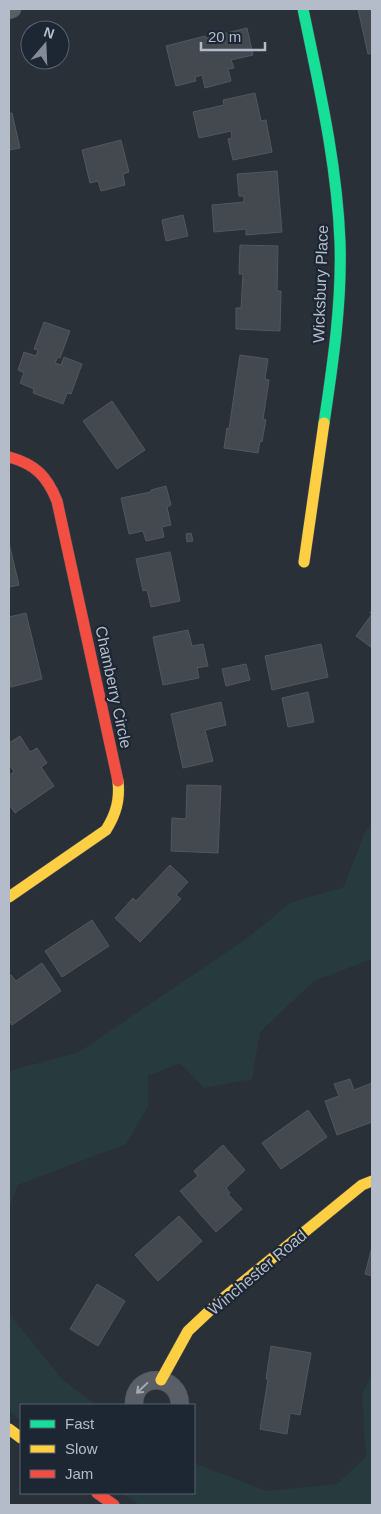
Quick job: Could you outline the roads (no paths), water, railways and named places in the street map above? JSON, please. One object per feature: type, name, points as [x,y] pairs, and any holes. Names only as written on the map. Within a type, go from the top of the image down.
[{"type":"main road","name":"Wicksbury Place","points":[[303,9],[328,132],[337,193],[340,243],[339,300],[334,354],[304,562]]},
{"type":"main road","name":"Chamberry Circle","points":[[9,457],[31,464],[46,478],[57,501],[118,780],[119,794],[119,804],[115,817],[106,830],[9,897]]},
{"type":"main road","name":"Winchester Road","points":[[161,1380],[188,1332],[221,1300],[362,1185],[372,1181]]},
{"type":"main road","points":[[9,1429],[20,1437]]},
{"type":"main road","points":[[98,1494],[114,1505]]},
{"type":"street","points":[[134,1404],[137,1390],[152,1380],[161,1380],[170,1384],[176,1390],[180,1398],[180,1404]]}]
